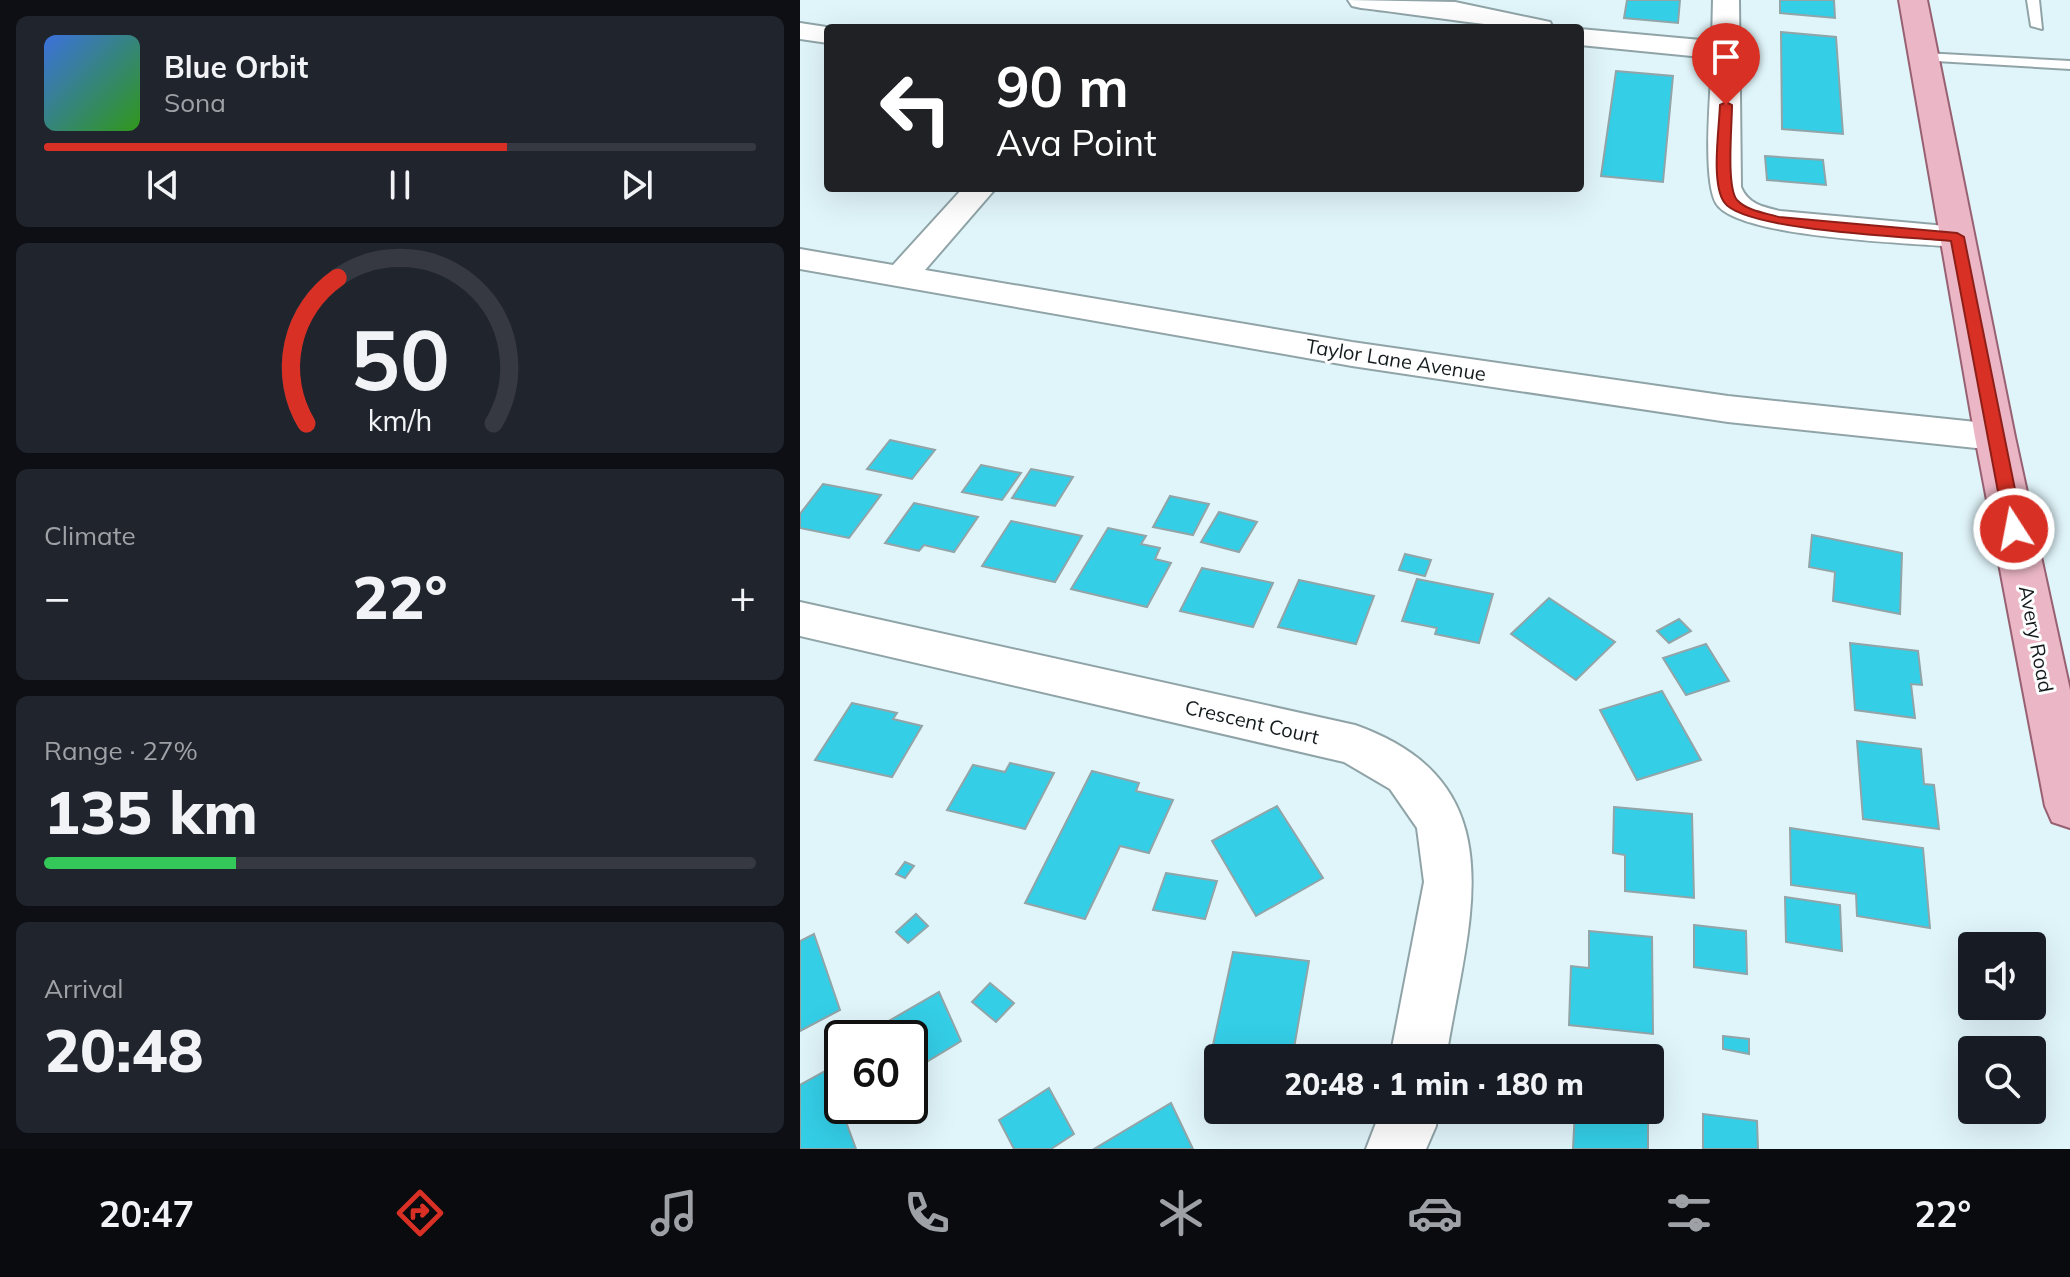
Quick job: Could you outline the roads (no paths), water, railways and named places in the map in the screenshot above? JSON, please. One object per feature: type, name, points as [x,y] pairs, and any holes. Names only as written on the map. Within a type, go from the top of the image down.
[{"type":"main road","name":"Avery Road","points":[[1913,0],[1995,437],[2070,806]]},
{"type":"street","points":[[1361,0],[1455,10],[1521,24]]},
{"type":"street","points":[[1726,0],[1725,187],[1731,202],[1748,213],[1779,221],[1957,237]]},
{"type":"street","points":[[800,31],[824,34]]},
{"type":"street","points":[[1584,37],[1727,51]]},
{"type":"street","points":[[901,276],[976,192]]},
{"type":"street","name":"Taylor Lane Avenue","points":[[800,259],[1383,359],[1728,409],[1995,437]]},
{"type":"street","name":"Crescent Court","points":[[800,619],[1355,745],[1407,774],[1441,822],[1449,882],[1420,1044]]},
{"type":"street","points":[[1395,1149],[1407,1124]]},
{"type":"lane","points":[[2033,0],[2037,26]]},
{"type":"lane","points":[[1924,57],[2070,65]]}]
